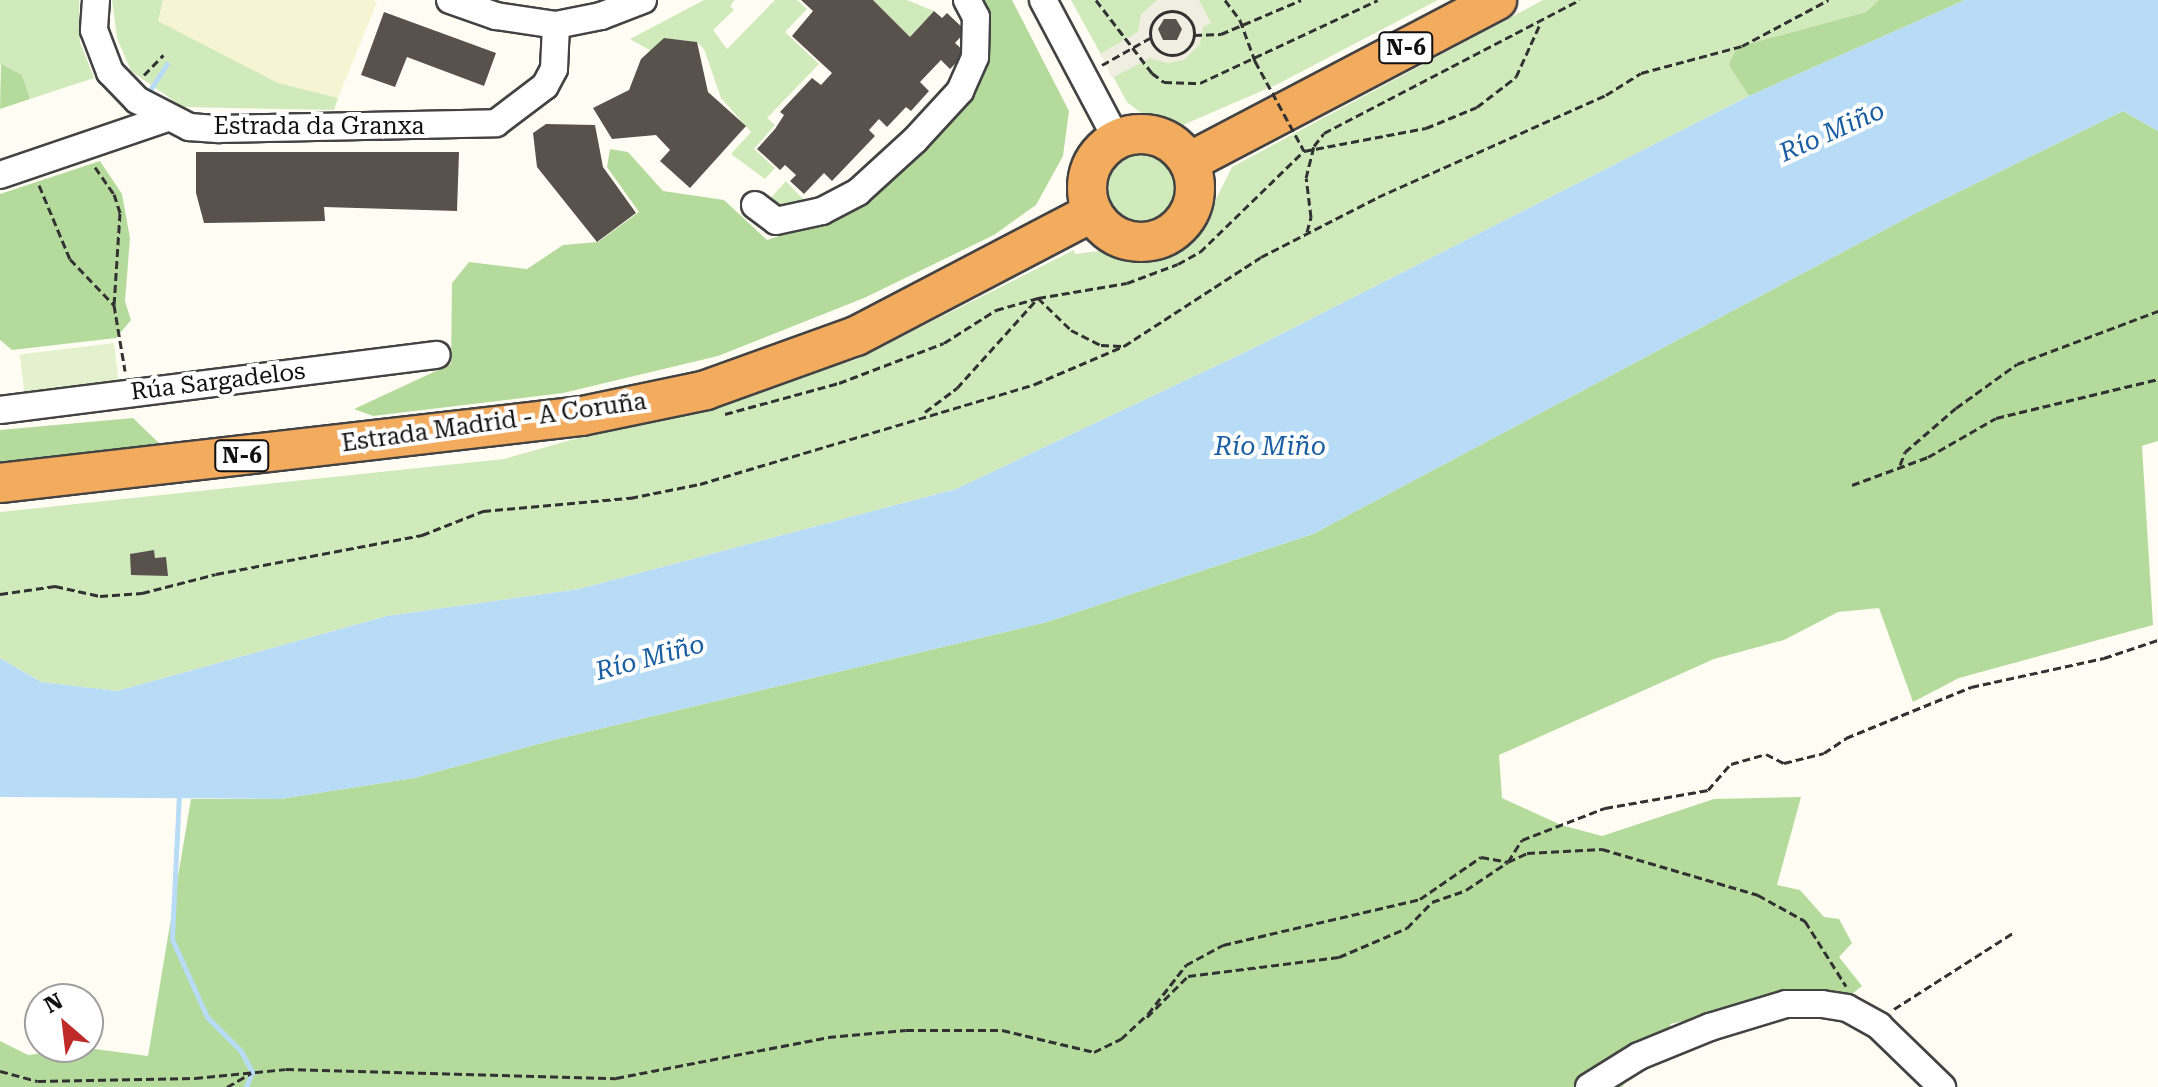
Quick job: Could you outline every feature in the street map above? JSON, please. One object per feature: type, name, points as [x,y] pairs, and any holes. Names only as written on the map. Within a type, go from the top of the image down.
[{"type":"highway","name":"N-6","points":[[1189,162],[1497,0]]},
{"type":"highway","points":[[1157,136],[1189,162],[1194,177],[1192,207],[1173,232],[1144,242],[1128,240],[1102,225],[1093,212],[1089,171],[1117,140],[1157,136]]},
{"type":"highway","name":"Estrada Madrid - A Coruña","points":[[0,483],[582,416],[706,390],[856,336],[1093,212]]},
{"type":"street","name":"Estrada da Granxa","points":[[96,0],[94,30],[110,72],[137,100],[189,127],[233,129],[496,123],[545,86],[554,69],[556,25]]},
{"type":"street","points":[[450,0],[496,16],[556,25],[601,16],[643,0]]},
{"type":"street","points":[[755,205],[776,221],[822,211],[858,192],[915,140],[960,91],[975,57],[976,17],[967,0]]},
{"type":"street","points":[[1043,0],[1117,140]]},
{"type":"street","points":[[0,175],[167,118]]},
{"type":"street","name":"Rúa Sargadelos","points":[[0,410],[437,355]]},
{"type":"street","points":[[1589,1087],[1639,1056],[1786,1004],[1834,1006],[1872,1022],[1942,1087]]},
{"type":"path","points":[[1096,0],[1164,82],[1200,83],[1255,61],[1289,39],[1378,0]]},
{"type":"path","points":[[1225,0],[1242,24],[1255,61],[1304,151]]},
{"type":"path","points":[[1194,35],[1221,34],[1301,0]]},
{"type":"path","points":[[1306,233],[1311,217],[1306,178],[1314,146],[1324,133],[1580,0]]},
{"type":"path","points":[[0,594],[55,586],[100,596],[142,593],[216,574],[422,535],[483,511],[630,498],[700,484],[923,414],[1035,384],[1124,346],[1261,257],[1306,233],[1606,95],[1641,73],[1742,46],[1828,0]]},
{"type":"path","points":[[1171,11],[1190,21],[1194,35],[1189,48],[1177,55],[1163,54],[1150,38],[1152,23],[1171,11]]},
{"type":"path","points":[[923,414],[957,388],[1038,298],[1151,277],[1200,252],[1304,151],[1426,128],[1477,107],[1516,77],[1541,22]]},
{"type":"path","points":[[1102,65],[1150,38]]},
{"type":"path","points":[[138,81],[163,55]]},
{"type":"path","points":[[92,163],[114,194],[120,213],[114,305],[123,355]]},
{"type":"path","points":[[37,182],[70,259],[114,305]]},
{"type":"path","points":[[1038,298],[1071,330],[1101,345],[1124,346]]},
{"type":"path","points":[[1900,465],[1905,452],[1956,408],[2017,364],[2158,311]]},
{"type":"path","points":[[1852,485],[1928,457],[1996,418],[2158,379]]},
{"type":"path","points":[[1508,862],[1522,840],[1605,808],[1708,790],[1731,764],[1766,754],[1784,763],[1824,753],[1846,738],[1971,687],[2104,658],[2158,640]]},
{"type":"path","points":[[0,1071],[38,1081],[252,1072],[616,1078],[828,1037],[906,1030],[1002,1030],[1094,1052],[1135,1025],[1188,976],[1339,957],[1407,928],[1432,902],[1466,890],[1527,853],[1602,849],[1758,895],[1813,928],[1872,1022],[2013,933]]},
{"type":"path","points":[[1135,1025],[1186,965],[1223,945],[1420,899],[1481,857],[1508,862]]},
{"type":"path","points":[[227,1087],[252,1072]]},
{"type":"green space","points":[[0,0],[79,0],[80,42],[94,78],[30,99],[22,75],[0,64]]},
{"type":"green space","points":[[112,0],[163,0],[158,21],[278,83],[338,98],[334,110],[183,107],[131,71],[117,38]]},
{"type":"green space","points":[[163,0],[377,2],[338,98],[278,83],[158,21]]},
{"type":"green space","points":[[704,0],[735,0],[730,6],[734,10],[713,30],[727,49],[775,0],[797,0],[807,9],[785,32],[819,64],[767,118],[775,125],[754,149],[775,168],[765,179],[731,154],[751,132],[721,98],[704,49],[697,42],[664,38],[651,51],[630,39]]},
{"type":"green space","points":[[873,0],[907,0],[934,11],[910,37]]},
{"type":"green space","points":[[978,0],[1012,0],[1069,111],[1063,156],[1036,205],[994,235],[864,298],[718,356],[563,393],[373,416],[354,409],[451,364],[452,283],[469,262],[527,269],[563,245],[598,242],[639,212],[607,167],[610,149],[628,152],[663,191],[724,200],[767,240],[808,226],[976,83]]},
{"type":"green space","points":[[1071,0],[1438,0],[1278,84],[1183,125],[1141,113],[1127,102]]},
{"type":"green space","points":[[1543,0],[1879,0],[1866,12],[1737,47],[1738,77],[1749,96],[1256,347],[956,489],[579,589],[387,616],[117,691],[41,682],[0,658],[0,512],[504,459],[855,360],[1074,250],[1075,254],[1098,251],[1144,259],[1174,253],[1202,227],[1232,167]]},
{"type":"green space","points":[[1879,0],[1965,0],[1749,96],[1729,65],[1737,47],[1866,12]]},
{"type":"green space","points":[[1,64],[22,75],[30,99],[0,109]]},
{"type":"green space","points":[[2123,111],[2158,131],[2158,441],[2142,446],[2153,625],[1959,678],[1913,702],[1879,608],[1838,612],[1784,640],[1714,659],[1499,755],[1502,798],[1561,825],[1602,836],[1714,799],[1801,797],[1777,885],[1800,890],[1824,917],[1839,919],[1852,943],[1839,957],[1862,986],[1822,1018],[1809,993],[1670,1024],[1677,1054],[1632,1074],[1622,1087],[0,1087],[0,1041],[24,1053],[24,1063],[104,1063],[104,1050],[148,1056],[191,799],[280,799],[414,778],[549,741],[1047,622],[1313,534],[1918,212]]},
{"type":"green space","points":[[1141,148],[1156,151],[1169,160],[1178,173],[1181,188],[1178,203],[1169,216],[1156,225],[1141,228],[1126,225],[1113,216],[1104,203],[1101,188],[1104,173],[1113,160],[1126,151]]},
{"type":"green space","points":[[100,161],[122,194],[130,238],[125,301],[131,320],[116,338],[12,350],[0,340],[0,194]]},
{"type":"green space","points":[[786,181],[805,201],[785,208],[768,201]]},
{"type":"green space","points":[[114,343],[119,384],[25,395],[20,355]]},
{"type":"green space","points":[[133,418],[163,447],[0,464],[0,430]]},
{"type":"shaded area","points":[[1157,0],[1199,0],[1211,23],[1203,27],[1200,44],[1184,60],[1168,63],[1150,58],[1112,78],[1100,54],[1138,32],[1141,14]]},
{"type":"water","name":"Río Miño","points":[[1965,0],[2158,0],[2158,131],[2123,111],[1918,212],[1313,534],[1047,622],[549,741],[414,778],[280,799],[0,797],[0,658],[41,682],[117,691],[387,616],[579,589],[956,489],[1256,347],[1749,96]]},
{"type":"building","points":[[801,0],[873,0],[910,37],[934,11],[942,18],[947,13],[966,31],[955,43],[966,53],[950,69],[941,60],[920,82],[929,91],[911,111],[906,107],[887,127],[879,119],[869,130],[875,136],[832,181],[824,173],[804,194],[790,181],[796,175],[785,165],[780,170],[757,149],[784,115],[780,112],[812,78],[821,85],[832,73],[792,36],[813,11]]},
{"type":"building","points":[[384,12],[496,53],[484,86],[407,57],[395,87],[361,75]]},
{"type":"building","points":[[1164,19],[1176,19],[1182,29],[1177,40],[1163,40],[1158,29]]},
{"type":"building","points":[[664,38],[697,42],[708,92],[746,126],[690,188],[660,161],[670,150],[656,135],[612,139],[593,108],[629,90],[641,59]]},
{"type":"building","points":[[546,124],[595,125],[603,167],[636,213],[597,242],[537,167],[533,133]]},
{"type":"building","points":[[196,152],[459,152],[457,211],[324,207],[325,221],[204,223],[196,193]]},
{"type":"building","points":[[154,550],[155,558],[166,557],[168,576],[131,575],[130,554]]},
{"type":"waterway","points":[[150,90],[167,64]]},
{"type":"waterway","points":[[179,794],[172,939],[207,1017],[241,1051],[252,1072],[246,1087]]}]
